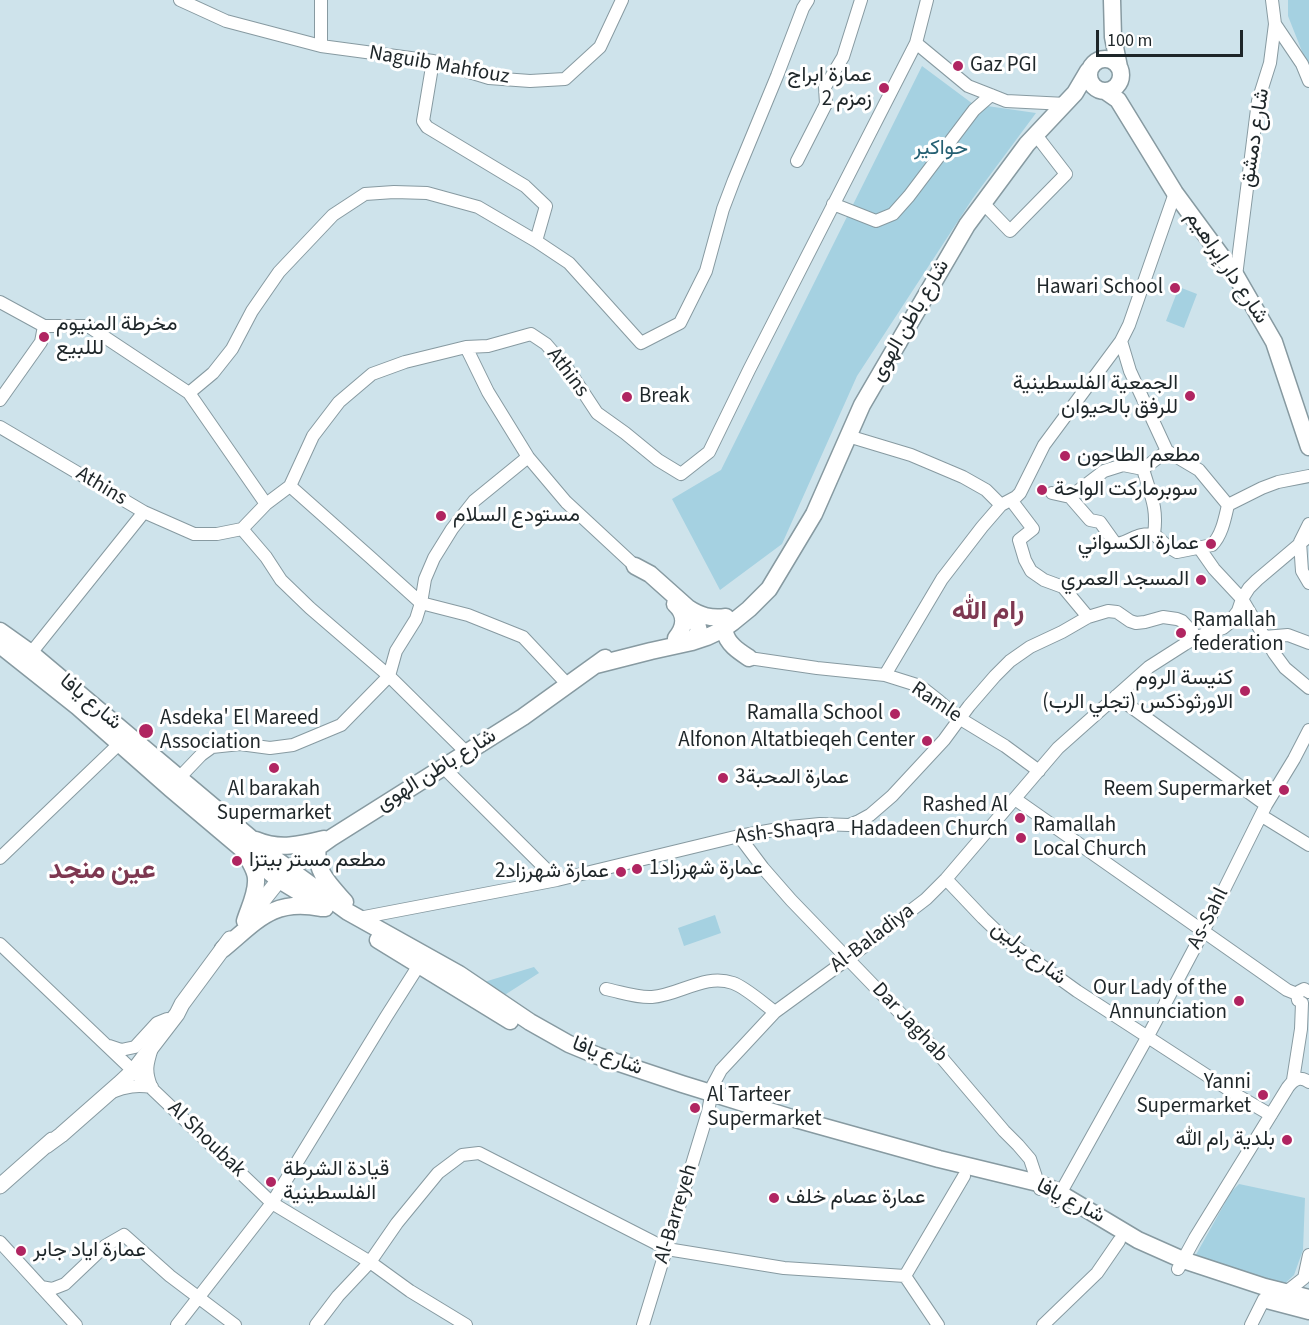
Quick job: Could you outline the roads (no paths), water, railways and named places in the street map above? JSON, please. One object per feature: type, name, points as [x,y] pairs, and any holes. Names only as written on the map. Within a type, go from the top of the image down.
[{"type":"main road","points":[[1112,0],[1112,86]]},
{"type":"main road","name":"شارع باطن الهوى","points":[[285,875],[324,842],[523,717],[596,665],[651,651],[689,637],[707,638],[770,589],[814,514],[862,405],[967,225],[1027,144],[1070,99],[1113,37]]},
{"type":"main road","points":[[1094,65],[1108,59],[1116,63],[1112,86]]},
{"type":"main road","name":"شارع دار إبراهيم","points":[[1094,65],[1090,82],[1112,86],[1176,194],[1236,276],[1274,342],[1309,447]]},
{"type":"main road","points":[[1070,99],[1112,86]]},
{"type":"main road","points":[[636,566],[650,574],[695,616],[689,637]]},
{"type":"main road","points":[[636,566],[680,609],[683,614],[683,628],[689,637],[749,658]]},
{"type":"main road","points":[[687,607],[698,614],[725,623],[728,639],[749,658]]},
{"type":"main road","name":"شارع يافا","points":[[0,631],[31,653],[179,778],[245,843]]},
{"type":"main road","name":"شارع يافا","points":[[0,645],[78,707],[119,744],[328,909],[520,1027],[587,1064],[939,1159],[1049,1193],[1180,1265],[1309,1297]]},
{"type":"main road","points":[[245,921],[255,890],[256,878],[245,843],[282,847],[324,842]]},
{"type":"main road","points":[[324,842],[316,856],[320,871],[360,918]]},
{"type":"main road","name":"شارع يافا","points":[[285,875],[459,974],[530,1022],[569,1044],[711,1098],[964,1176],[1049,1193],[1119,1241],[1264,1299],[1309,1311]]},
{"type":"main road","points":[[223,949],[266,913],[297,905],[328,909]]},
{"type":"street","name":"Naguib Mahfouz","points":[[180,0],[226,21],[321,46],[433,61],[489,78],[530,81],[566,79],[600,47],[622,0]]},
{"type":"street","points":[[321,0],[321,46]]},
{"type":"street","points":[[797,161],[826,104],[825,87],[843,57],[861,0]]},
{"type":"street","name":"Athins","points":[[0,427],[144,512],[194,534],[217,534],[242,529],[266,504],[290,486],[313,436],[339,402],[372,374],[405,362],[466,347],[488,346],[531,334],[546,344],[570,372],[597,413],[658,460],[681,474],[709,452],[916,43],[927,0]]},
{"type":"street","name":"شارع دمشق","points":[[1236,276],[1258,101],[1270,63],[1275,24],[1272,0]]},
{"type":"street","points":[[189,393],[213,374],[232,349],[252,311],[279,272],[333,215],[365,194],[427,193],[478,207],[569,263],[641,344],[680,323],[706,271],[730,190],[777,76],[802,3]]},
{"type":"street","points":[[1275,24],[1302,64],[1309,81]]},
{"type":"street","points":[[916,43],[968,86],[1006,101],[1070,99]]},
{"type":"street","points":[[433,61],[423,121],[427,127],[525,186],[546,206],[536,241]]},
{"type":"street","points":[[833,204],[876,221],[893,214],[974,110],[991,95]]},
{"type":"street","points":[[983,203],[1010,231],[1066,174],[1036,135]]},
{"type":"street","points":[[885,675],[942,579],[982,527],[1006,502],[1020,493],[1044,445],[1121,341],[1129,325],[1176,194]]},
{"type":"street","points":[[0,302],[44,326],[88,326],[189,393],[266,504]]},
{"type":"street","points":[[0,399],[41,342],[44,326]]},
{"type":"street","points":[[1121,341],[1130,371],[1167,451],[1199,470],[1228,504]]},
{"type":"street","points":[[466,347],[488,392],[528,457],[566,502],[636,566]]},
{"type":"street","points":[[1103,367],[1119,366],[1130,371]]},
{"type":"street","points":[[849,436],[911,455],[963,477],[1006,502],[1033,529],[1019,540],[1027,566],[1035,575],[1063,588],[1088,617]]},
{"type":"street","points":[[1070,497],[1104,471],[1123,465],[1143,469],[1167,451]]},
{"type":"street","points":[[179,778],[201,754],[212,747],[240,744],[270,748],[293,745],[342,725],[389,676],[396,651],[416,619],[425,579],[434,558],[452,529],[474,501],[528,457]]},
{"type":"street","points":[[1143,469],[1154,502],[1154,534]]},
{"type":"street","points":[[1052,493],[1070,497],[1090,520],[1100,522],[1115,543],[1122,544],[1136,536],[1154,534],[1177,552],[1212,545],[1216,541],[1228,504],[1270,485],[1309,477]]},
{"type":"street","points":[[290,486],[421,603],[468,615],[523,637],[567,685]]},
{"type":"street","points":[[31,653],[144,512]]},
{"type":"street","points":[[1309,524],[1302,571],[1309,583]]},
{"type":"street","points":[[242,529],[266,557],[281,580],[389,676],[466,753]]},
{"type":"street","points":[[1039,771],[1058,748],[1149,668],[1197,637],[1228,624],[1238,611],[1249,588],[1305,539]]},
{"type":"street","points":[[1200,549],[1219,576],[1242,599],[1285,668],[1309,688]]},
{"type":"street","name":"Ash-Shaqra","points":[[360,918],[557,880],[739,836],[804,825],[849,825],[870,815],[892,795],[932,753],[995,676],[1010,661],[1030,647],[1088,617],[1108,611],[1117,612],[1136,623],[1163,617],[1172,618],[1182,621],[1197,637]]},
{"type":"street","points":[[1264,637],[1288,634],[1309,643]]},
{"type":"street","name":"Ramle","points":[[749,658],[817,669],[885,675],[920,686],[959,718],[1005,746],[1039,771]]},
{"type":"street","points":[[1116,696],[1309,845]]},
{"type":"street","name":"As-Sahl","points":[[1049,1193],[1148,1036],[1264,811],[1309,730]]},
{"type":"street","points":[[0,858],[119,744]]},
{"type":"street","points":[[444,768],[557,880]]},
{"type":"street","name":"Al-Baladiya","points":[[711,1098],[713,1085],[721,1070],[775,1012],[926,899],[1039,771]]},
{"type":"street","points":[[1016,799],[1287,990],[1305,995],[1291,1084]]},
{"type":"street","name":"Dar Jaghab","points":[[739,836],[791,900],[930,1044],[1018,1145],[1030,1159],[1049,1193]]},
{"type":"street","points":[[46,1146],[109,1094],[245,921],[285,875]]},
{"type":"street","name":"شارع برلين","points":[[946,879],[1006,940],[1077,991],[1271,1115]]},
{"type":"street","name":"Al Shoubak","points":[[0,944],[272,1203],[466,1325]]},
{"type":"street","points":[[177,1325],[272,1203],[419,965]]},
{"type":"street","points":[[606,989],[652,997],[693,984],[714,980],[724,981],[735,983],[775,1012]]},
{"type":"street","points":[[0,1186],[131,1067],[154,1043],[182,1004]]},
{"type":"street","points":[[109,1046],[121,1050],[135,1047],[157,1023],[167,1020]]},
{"type":"street","points":[[152,1087],[146,1074],[154,1043]]},
{"type":"street","points":[[1180,1265],[1291,1084],[1299,1078],[1309,1082]]},
{"type":"street","points":[[109,1094],[123,1087],[139,1085],[152,1087]]},
{"type":"street","name":"Al-Barreyeh","points":[[643,1325],[711,1098]]},
{"type":"street","points":[[316,1325],[338,1296],[369,1262],[396,1223],[438,1173],[462,1155],[479,1153],[667,1249],[784,1268],[904,1276]]},
{"type":"street","points":[[904,1276],[964,1176]]},
{"type":"street","points":[[41,1287],[52,1289],[65,1284],[105,1246],[123,1235],[170,1276],[235,1325]]},
{"type":"street","points":[[1043,1325],[1097,1273],[1119,1241]]},
{"type":"street","points":[[0,1242],[76,1325]]},
{"type":"street","points":[[1309,1255],[1304,1278],[1305,1290],[1309,1297]]},
{"type":"street","points":[[904,1276],[938,1325]]},
{"type":"street","points":[[1251,1325],[1264,1299],[1286,1293],[1304,1278]]},
{"type":"place","name":"Gaz PGI","points":[[958,66]]},
{"type":"place","name":"عمارة ابراج زمزم 2","points":[[884,88]]},
{"type":"place","name":"Hawari School","points":[[1175,288]]},
{"type":"place","name":"مخرطة المنيوم لللبيع","points":[[44,337]]},
{"type":"place","name":"الجمعية الفلسطينية للرفق بالحيوان","points":[[1190,396]]},
{"type":"place","name":"Break","points":[[627,397]]},
{"type":"place","name":"مطعم الطاحون","points":[[1065,456]]},
{"type":"place","name":"سوبرماركت الواحة","points":[[1042,490]]},
{"type":"place","name":"مستودع السلام","points":[[441,516]]},
{"type":"place","name":"عمارة الكسواني","points":[[1211,544]]},
{"type":"place","name":"المسجد العمري","points":[[1201,580]]},
{"type":"place","name":"Ramallah federation","points":[[1181,633]]},
{"type":"place","name":"كنيسة الروم الاورثوذكس (تجلي الرب)","points":[[1245,691]]},
{"type":"place","name":"Ramalla School","points":[[895,714]]},
{"type":"place","name":"Asdeka' El Mareed Association","points":[[146,731]]},
{"type":"place","name":"Alfonon Altatbieqeh Center","points":[[927,741]]},
{"type":"place","name":"Al barakah Supermarket","points":[[274,768]]},
{"type":"place","name":"عمارة المحبة3","points":[[723,778]]},
{"type":"place","name":"Reem Supermarket","points":[[1284,790]]},
{"type":"place","name":"Rashed Al Hadadeen Church","points":[[1020,818]]},
{"type":"place","name":"Ramallah Local Church","points":[[1021,838]]},
{"type":"place","name":"مطعم مستر بيتزا","points":[[237,861]]},
{"type":"place","name":"عمارة شهرزاد1","points":[[637,869]]},
{"type":"place","name":"عمارة شهرزاد2","points":[[621,872]]},
{"type":"place","name":"Our Lady of the Annunciation","points":[[1239,1001]]},
{"type":"place","name":"Yanni Supermarket","points":[[1263,1095]]},
{"type":"place","name":"Al Tarteer Supermarket","points":[[695,1108]]},
{"type":"place","name":"بلدية رام الله","points":[[1287,1140]]},
{"type":"place","name":"قيادة الشرطة الفلسطينية","points":[[271,1182]]},
{"type":"place","name":"عمارة عصام خلف","points":[[774,1198]]},
{"type":"place","name":"عمارة اياد جابر","points":[[21,1251]]},
{"type":"district","name":"رام الله","points":[[988,613]]},
{"type":"district","name":"عين منجد","points":[[102,872]]},
{"type":"park label","name":"حواكير","points":[[941,149]]}]
